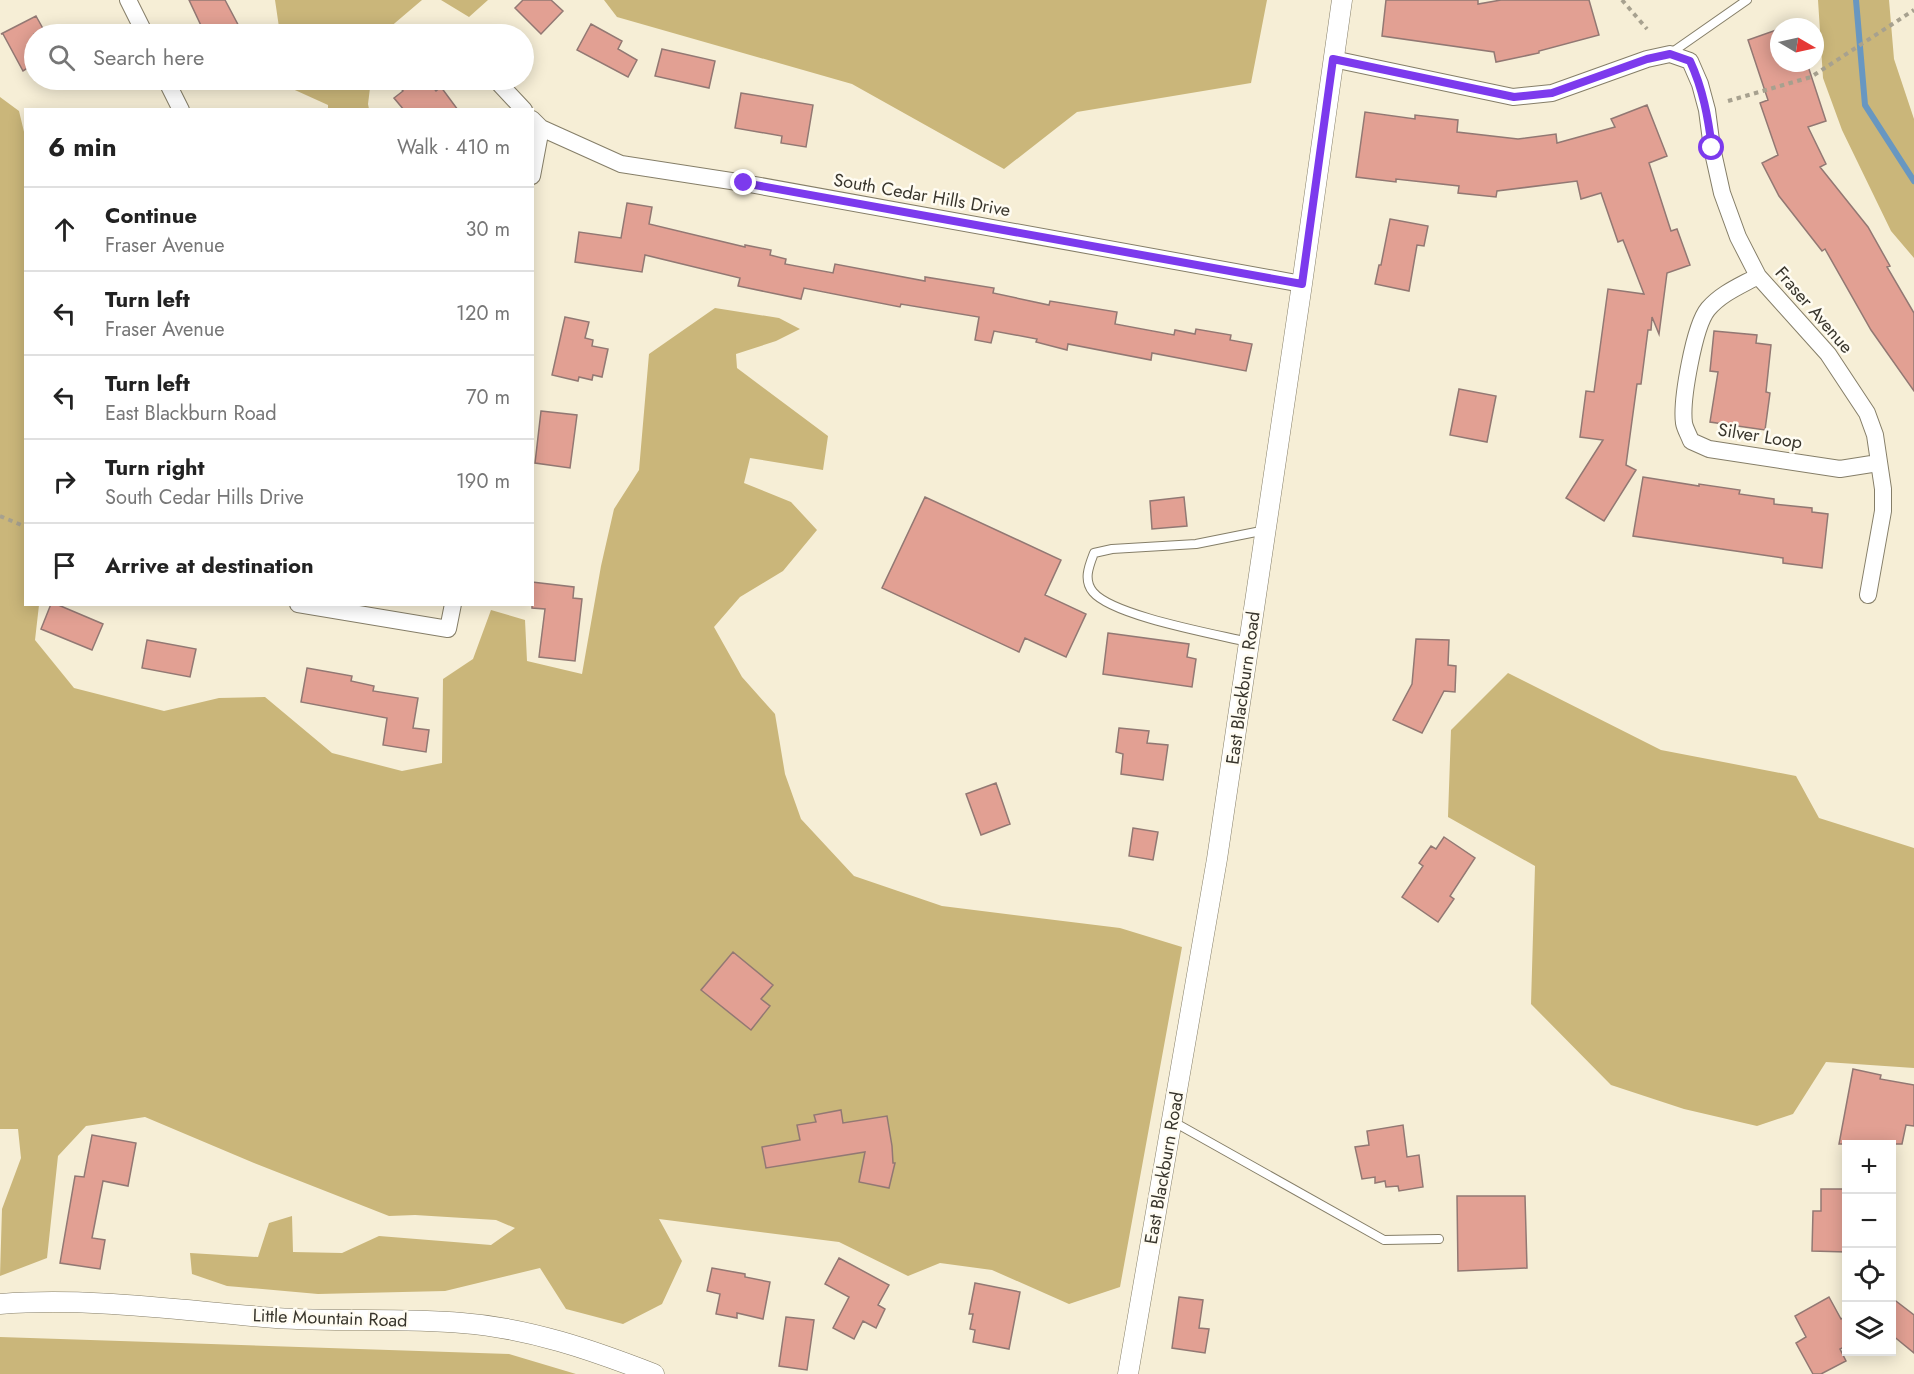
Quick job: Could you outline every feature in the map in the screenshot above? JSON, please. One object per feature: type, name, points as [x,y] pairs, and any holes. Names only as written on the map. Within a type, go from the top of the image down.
[{"type":"street","points":[[128,0],[140,24]]},
{"type":"street","name":"East Blackburn Road","points":[[1128,1374],[1217,859],[1342,0]]},
{"type":"street","points":[[1333,59],[1514,97],[1552,93],[1647,59],[1670,54]]},
{"type":"street","name":"Fraser Avenue","points":[[1670,54],[1690,61],[1700,84],[1722,193],[1738,237],[1758,276],[1828,354],[1867,413],[1875,435],[1883,489],[1883,511],[1868,595]]},
{"type":"street","points":[[171,90],[180,108]]},
{"type":"street","points":[[505,90],[522,108]]},
{"type":"street","points":[[534,155],[537,123]]},
{"type":"street","name":"South Cedar Hills Drive","points":[[537,123],[621,164],[744,183],[1302,284]]},
{"type":"street","name":"Silver Loop","points":[[1758,276],[1724,293],[1707,311],[1696,332],[1685,399],[1684,423],[1691,441],[1709,449],[1840,469],[1878,463]]},
{"type":"street","points":[[310,606],[448,629],[453,606]]},
{"type":"street","name":"Little Mountain Road","points":[[0,1304],[85,1303],[163,1307],[291,1319],[377,1319],[463,1323],[551,1338],[654,1374]]},
{"type":"street","points":[[1116,1374],[1135,1331]]},
{"type":"lane","points":[[1670,54],[1747,0]]},
{"type":"lane","points":[[1249,642],[1153,619],[1104,602],[1092,591],[1087,580],[1089,566],[1094,553],[1103,551],[1196,544],[1266,530]]},
{"type":"lane","points":[[1172,1120],[1384,1240],[1440,1239]]},
{"type":"path","points":[[1622,0],[1647,29]]},
{"type":"path","points":[[1728,101],[1811,77],[1914,10]]},
{"type":"path","points":[[0,516],[24,526]]},
{"type":"shaded area","points":[[275,0],[422,0],[394,24],[279,24]]},
{"type":"shaded area","points":[[441,0],[488,0],[469,17]]},
{"type":"shaded area","points":[[604,0],[1267,0],[1251,83],[1077,112],[1004,169],[852,84],[617,17]]},
{"type":"shaded area","points":[[1818,0],[1889,0],[1894,59],[1914,119],[1914,258],[1891,231],[1842,130],[1823,78],[1824,18],[1819,18]]},
{"type":"shaded area","points":[[295,90],[370,90],[369,108],[328,108],[328,105]]},
{"type":"shaded area","points":[[0,97],[19,111],[24,132],[24,606],[39,606],[35,640],[74,688],[164,711],[219,698],[265,697],[332,753],[402,771],[442,763],[443,679],[473,659],[491,610],[525,620],[527,661],[582,674],[601,566],[614,509],[639,470],[649,354],[715,308],[779,318],[800,329],[776,341],[736,354],[737,368],[828,436],[823,470],[750,458],[744,483],[791,502],[817,530],[783,571],[740,597],[714,627],[742,677],[775,714],[785,774],[801,819],[854,876],[942,906],[1120,928],[1182,947],[1120,1287],[1069,1304],[992,1270],[940,1263],[908,1276],[839,1242],[659,1219],[682,1261],[662,1304],[623,1324],[566,1309],[540,1268],[445,1291],[318,1294],[227,1286],[192,1274],[190,1253],[258,1257],[269,1223],[292,1216],[293,1252],[342,1253],[379,1236],[491,1245],[515,1228],[496,1220],[415,1215],[389,1216],[145,1117],[86,1126],[58,1156],[47,1258],[0,1276],[2,1209],[21,1158],[18,1129],[0,1129]]},
{"type":"shaded area","points":[[1508,673],[1661,750],[1796,776],[1819,818],[1914,848],[1914,1068],[1826,1062],[1793,1114],[1757,1126],[1684,1109],[1611,1085],[1531,1004],[1535,866],[1448,817],[1451,730]]},
{"type":"shaded area","points":[[0,1337],[509,1354],[576,1374],[0,1374]]},
{"type":"building","points":[[189,0],[225,0],[238,24],[200,24]]},
{"type":"building","points":[[523,0],[551,0],[563,11],[541,34],[534,24],[531,24],[515,8]]},
{"type":"building","points":[[1386,0],[1478,0],[1478,4],[1501,0],[1589,0],[1599,35],[1539,51],[1539,53],[1496,62],[1494,52],[1382,36]]},
{"type":"building","points":[[36,16],[40,24],[24,24],[23,71],[3,34],[1,34]]},
{"type":"building","points":[[591,24],[622,41],[618,49],[637,60],[628,77],[577,50]]},
{"type":"building","points":[[1770,32],[1770,72],[1810,72],[1826,121],[1808,127],[1826,164],[1820,167],[1868,227],[1890,266],[1887,267],[1914,313],[1914,391],[1871,330],[1825,249],[1822,251],[1779,196],[1762,163],[1778,155],[1760,103],[1768,100],[1748,40]]},
{"type":"building","points":[[662,49],[715,61],[709,88],[655,76]]},
{"type":"building","points":[[443,90],[457,108],[402,108],[394,98],[403,91]]},
{"type":"building","points":[[741,93],[813,105],[806,147],[781,143],[782,136],[735,128]]},
{"type":"building","points":[[1647,105],[1667,156],[1649,163],[1671,231],[1677,229],[1690,265],[1667,273],[1659,334],[1652,317],[1651,330],[1648,330],[1641,384],[1637,384],[1626,465],[1636,470],[1604,521],[1566,498],[1603,440],[1580,437],[1586,391],[1594,392],[1608,289],[1644,294],[1623,240],[1618,242],[1601,193],[1581,199],[1577,181],[1497,191],[1496,197],[1458,193],[1459,186],[1356,177],[1365,112],[1415,119],[1415,115],[1458,120],[1457,132],[1518,139],[1556,134],[1557,143],[1615,127],[1611,119]]},
{"type":"building","points":[[627,203],[652,207],[649,224],[745,247],[745,245],[771,250],[770,255],[786,259],[785,264],[833,273],[835,264],[925,281],[925,277],[994,288],[993,293],[1049,305],[1050,301],[1117,312],[1115,324],[1174,335],[1175,330],[1195,334],[1196,329],[1231,335],[1230,340],[1252,344],[1246,371],[1152,353],[1151,360],[1068,344],[1067,350],[1036,342],[1037,339],[994,331],[991,343],[975,340],[979,317],[901,304],[900,307],[804,288],[801,299],[738,286],[740,278],[645,255],[642,272],[575,262],[579,232],[621,238]]},
{"type":"building","points":[[1390,219],[1428,226],[1424,246],[1417,245],[1409,291],[1375,284]]},
{"type":"building","points":[[565,317],[589,322],[585,338],[593,340],[592,346],[608,349],[602,377],[593,375],[592,380],[579,377],[578,381],[552,375]]},
{"type":"building","points":[[1714,331],[1757,335],[1756,343],[1771,345],[1766,392],[1770,393],[1765,430],[1710,422],[1718,372],[1710,371]]},
{"type":"building","points":[[1459,389],[1496,396],[1487,442],[1450,435]]},
{"type":"building","points":[[541,411],[577,415],[570,468],[535,463]]},
{"type":"building","points":[[1643,477],[1740,490],[1739,494],[1774,499],[1774,504],[1812,508],[1812,512],[1828,514],[1822,568],[1783,563],[1783,558],[1633,536]]},
{"type":"building","points":[[925,497],[1061,560],[1045,595],[1086,614],[1066,657],[1025,638],[1019,652],[882,588]]},
{"type":"building","points":[[1184,497],[1187,526],[1152,529],[1150,501]]},
{"type":"building","points":[[534,582],[574,587],[573,598],[582,599],[575,661],[539,657],[545,609],[532,608],[534,606]]},
{"type":"building","points":[[50,606],[61,606],[103,624],[92,650],[41,629]]},
{"type":"building","points":[[1108,633],[1189,644],[1187,657],[1196,659],[1192,687],[1103,674]]},
{"type":"building","points":[[1416,639],[1449,640],[1448,665],[1456,666],[1455,692],[1444,691],[1422,733],[1393,720],[1412,684]]},
{"type":"building","points":[[147,640],[196,649],[190,677],[142,668]]},
{"type":"building","points":[[307,668],[352,676],[351,681],[374,686],[373,691],[418,698],[413,728],[429,730],[426,752],[383,745],[387,718],[301,702]]},
{"type":"building","points":[[1119,728],[1149,731],[1147,743],[1168,745],[1163,780],[1121,774],[1123,754],[1116,752]]},
{"type":"building","points":[[996,783],[1010,824],[981,835],[966,794]]},
{"type":"building","points":[[1133,828],[1158,832],[1153,860],[1129,856]]},
{"type":"building","points":[[1444,837],[1475,858],[1450,896],[1454,899],[1438,922],[1402,897],[1423,866],[1419,863],[1431,846],[1436,849]]},
{"type":"building","points":[[733,952],[773,985],[761,999],[770,1006],[751,1030],[701,990]]},
{"type":"building","points":[[1853,1069],[1881,1075],[1880,1079],[1914,1085],[1914,1126],[1906,1125],[1902,1144],[1896,1144],[1896,1140],[1842,1140],[1842,1144],[1839,1144]]},
{"type":"building","points":[[841,1110],[843,1123],[887,1116],[893,1163],[895,1163],[889,1188],[859,1182],[865,1152],[766,1168],[762,1147],[800,1140],[797,1125],[816,1122],[814,1115]]},
{"type":"building","points":[[1403,1125],[1407,1157],[1419,1155],[1423,1187],[1399,1191],[1398,1186],[1386,1187],[1385,1181],[1375,1183],[1375,1177],[1362,1179],[1355,1147],[1369,1145],[1367,1131]]},
{"type":"building","points":[[92,1135],[136,1143],[128,1186],[103,1181],[92,1238],[105,1240],[100,1269],[60,1263],[75,1176],[84,1177]]},
{"type":"building","points":[[1821,1189],[1842,1189],[1842,1252],[1812,1251],[1813,1211],[1821,1211]]},
{"type":"building","points":[[1457,1196],[1525,1196],[1527,1268],[1458,1271]]},
{"type":"building","points":[[839,1258],[889,1285],[878,1305],[885,1309],[876,1328],[863,1321],[854,1339],[833,1328],[849,1297],[825,1284]]},
{"type":"building","points":[[712,1268],[745,1274],[745,1277],[770,1282],[763,1319],[737,1313],[737,1318],[716,1314],[720,1294],[707,1291]]},
{"type":"building","points":[[975,1283],[1020,1292],[1009,1349],[973,1342],[975,1330],[970,1329],[973,1314],[969,1314]]},
{"type":"building","points":[[1179,1297],[1203,1300],[1199,1328],[1209,1329],[1205,1353],[1172,1348]]},
{"type":"building","points":[[1829,1297],[1842,1318],[1842,1348],[1840,1349],[1846,1361],[1821,1374],[1813,1374],[1796,1343],[1806,1337],[1795,1316]]},
{"type":"building","points":[[1896,1301],[1914,1315],[1914,1353],[1896,1338]]},
{"type":"building","points":[[786,1317],[814,1320],[807,1370],[779,1366]]},
{"type":"waterway","points":[[1856,0],[1865,105],[1914,181]]},
{"type":"route","points":[[744,183],[1302,284],[1333,59],[1514,97],[1552,93],[1583,84],[1647,59],[1670,54],[1690,61],[1700,84],[1707,110],[1712,148]]}]
